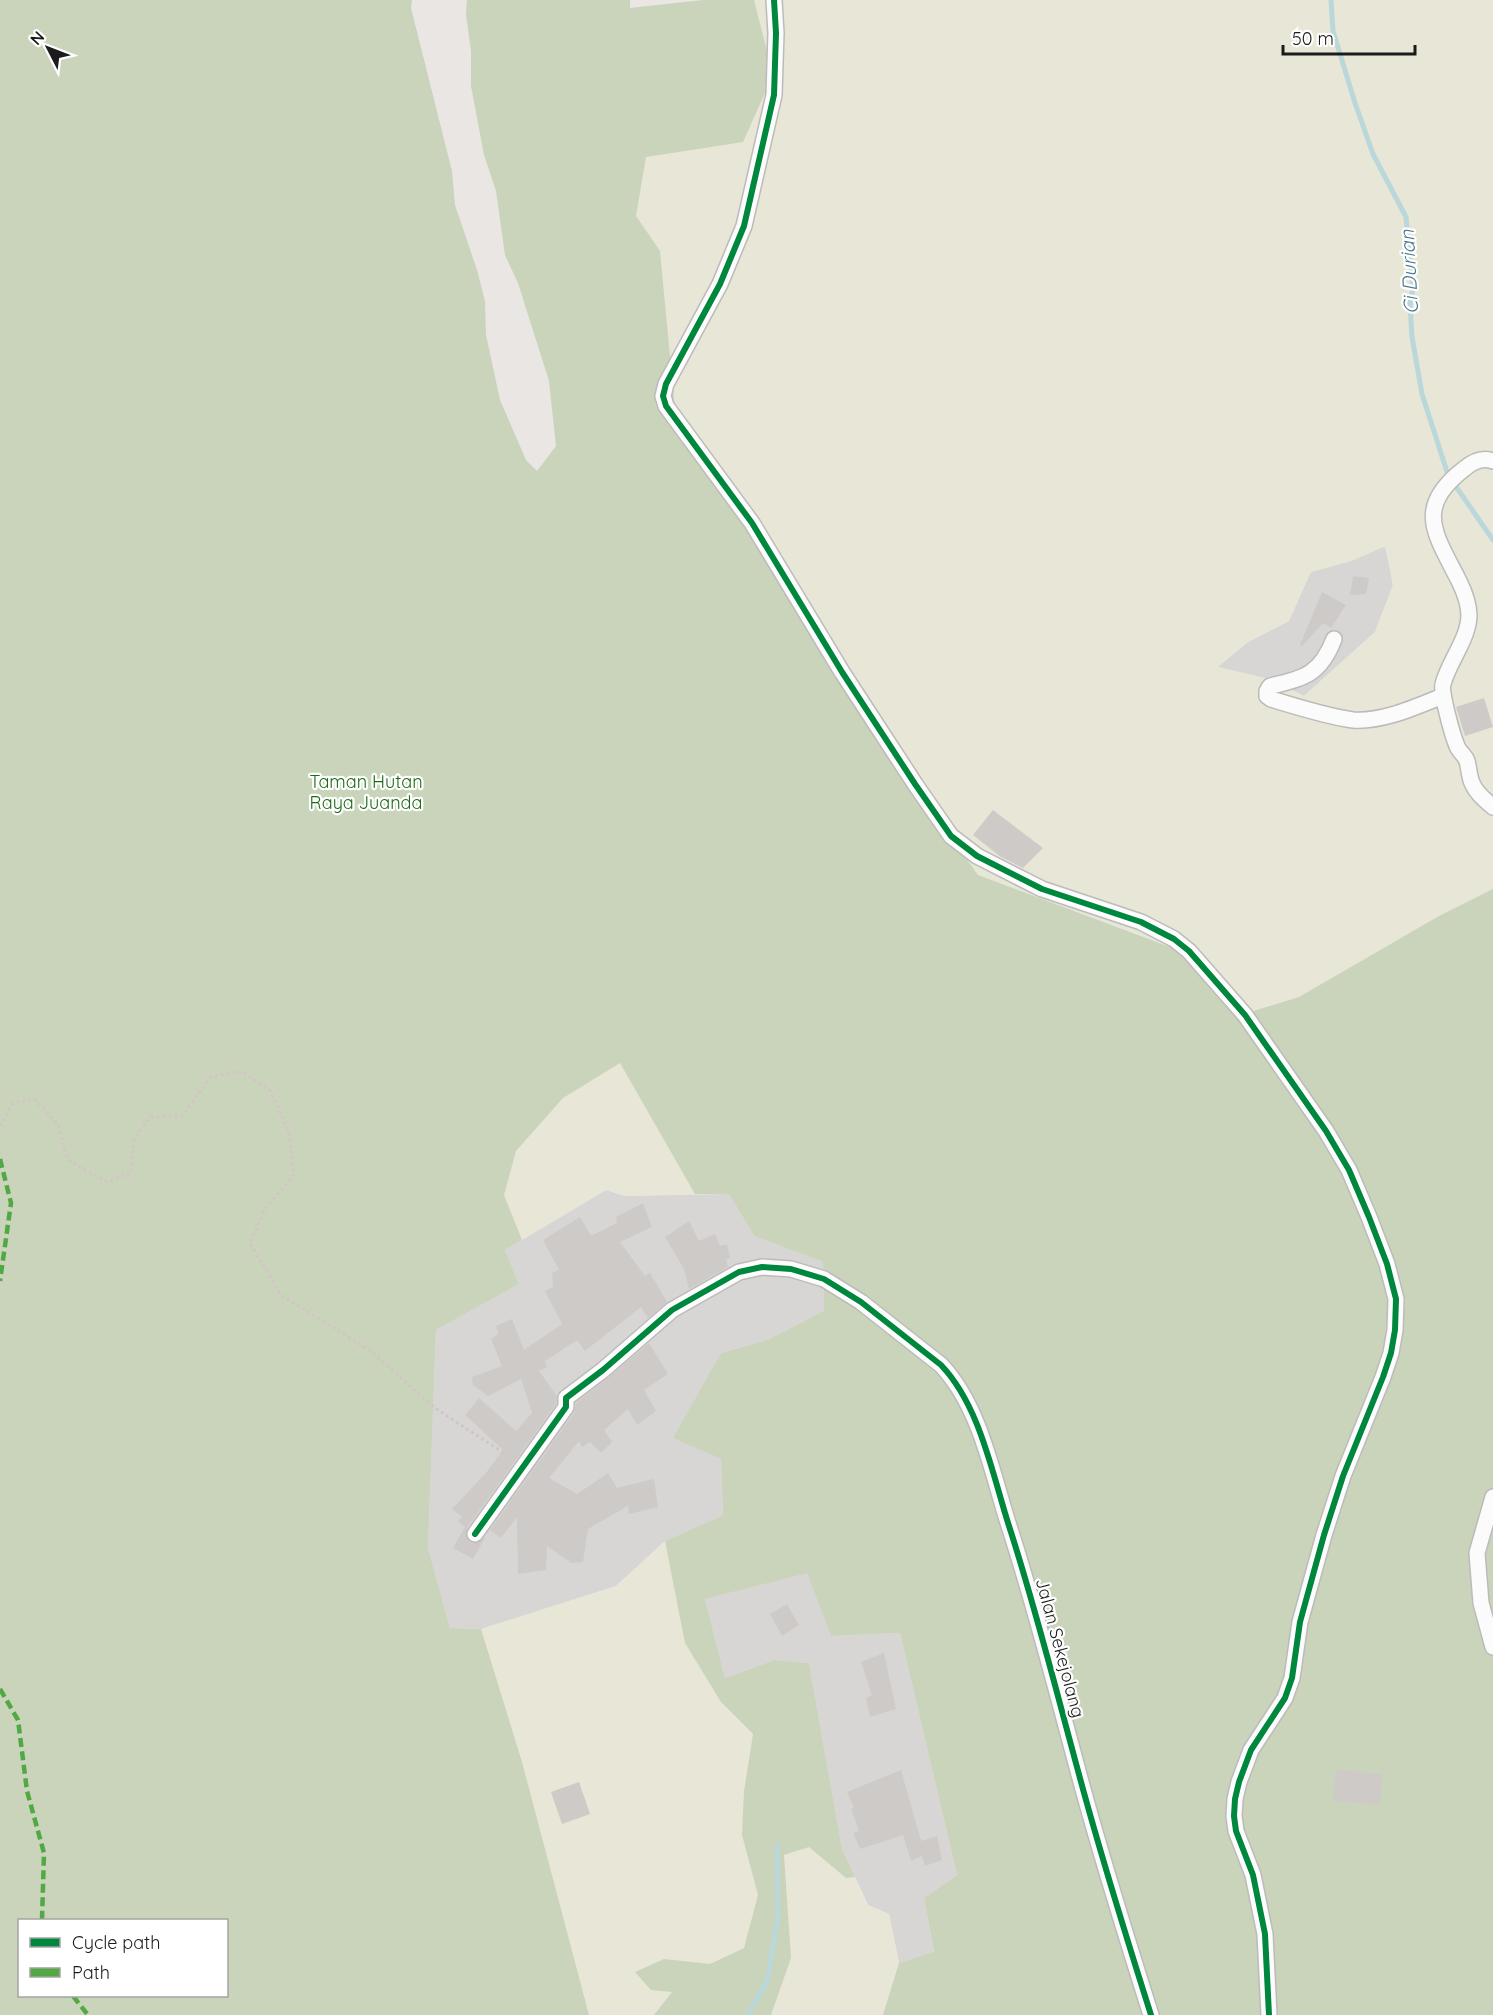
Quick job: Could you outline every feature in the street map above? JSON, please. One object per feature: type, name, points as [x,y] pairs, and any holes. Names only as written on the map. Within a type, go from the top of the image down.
[{"type":"street","points":[[774,0],[776,33],[774,95],[744,226],[720,284],[666,384],[663,396],[666,406],[752,523],[842,672],[943,827],[968,850],[1042,889],[1141,922],[1166,934],[1189,951],[1245,1015],[1326,1131],[1349,1170],[1370,1217],[1387,1264],[1396,1299],[1395,1330],[1390,1353],[1383,1377],[1342,1476],[1324,1535],[1300,1622],[1292,1678],[1285,1698],[1251,1750],[1235,1799],[1236,1831],[1253,1875],[1265,1934],[1269,2015]]},
{"type":"street","points":[[1493,460],[1479,460],[1460,472],[1438,497],[1432,525],[1462,588],[1469,615],[1466,632],[1442,686],[1443,696],[1457,748],[1467,758],[1471,781],[1476,791],[1493,807]]},
{"type":"street","points":[[1334,639],[1320,667],[1287,684],[1270,686],[1267,696],[1277,701],[1358,720],[1378,718],[1443,696]]},
{"type":"street","name":"Jalan Sekejolang","points":[[475,1534],[566,1407],[567,1397],[603,1370],[672,1310],[739,1272],[751,1269],[770,1267],[808,1273],[843,1289],[941,1365],[955,1379],[967,1399],[980,1433],[1036,1611],[1077,1769],[1151,2015]]},
{"type":"street","points":[[1493,1497],[1477,1553],[1480,1603],[1493,1647]]},
{"type":"path","points":[[0,1126],[14,1103],[35,1099],[58,1125],[68,1160],[107,1182],[131,1173],[134,1138],[151,1117],[182,1116],[211,1077],[242,1071],[270,1092],[289,1131],[294,1174],[264,1210],[250,1244],[281,1295],[371,1351],[435,1408],[524,1466]]},
{"type":"shaded area","points":[[754,0],[1493,0],[1493,889],[1439,916],[1299,997],[1236,1016],[1178,949],[978,875],[895,759],[675,409],[660,251],[636,216],[646,157],[773,75]],"holes":[[[1386,546],[1393,585],[1375,632],[1304,696],[1269,679],[1218,667],[1248,642],[1289,621],[1311,572],[1351,561]]]},
{"type":"shaded area","points":[[1385,546],[1393,585],[1375,632],[1304,696],[1269,679],[1217,667],[1248,642],[1289,621],[1310,572],[1351,561]]},
{"type":"shaded area","points":[[620,1062],[695,1194],[625,1196],[606,1190],[522,1240],[504,1195],[516,1151],[563,1098]]},
{"type":"shaded area","points":[[606,1190],[625,1196],[729,1194],[754,1236],[823,1262],[824,1311],[767,1340],[721,1353],[674,1438],[721,1459],[723,1515],[665,1541],[616,1586],[481,1629],[450,1628],[428,1548],[436,1330],[519,1284],[505,1250]]},
{"type":"shaded area","points":[[665,1541],[672,1576],[721,1702],[753,1734],[744,1791],[742,1835],[758,1895],[744,1948],[710,1964],[664,1959],[673,1992],[654,2015],[589,2015],[522,1762],[481,1629],[616,1586]]},
{"type":"shaded area","points":[[807,1572],[831,1636],[900,1633],[957,1875],[924,1898],[934,1953],[899,1963],[889,1914],[868,1905],[842,1849],[809,1663],[774,1660],[725,1678],[705,1599]]},
{"type":"shaded area","points":[[809,1847],[846,1878],[855,1877],[868,1905],[889,1914],[899,1963],[883,2015],[771,2015],[791,1958],[784,1855]]},
{"type":"green space","name":"Taman Hutan Raya Juanda","points":[[0,0],[412,0],[411,8],[452,171],[455,205],[485,301],[486,335],[500,400],[526,460],[537,471],[556,446],[549,381],[518,283],[505,255],[496,191],[484,155],[471,86],[467,0],[630,0],[630,8],[703,0],[754,0],[773,75],[743,142],[646,157],[636,216],[660,251],[675,409],[895,759],[978,875],[1178,950],[1237,1016],[1299,997],[1439,916],[1493,889],[1493,2015],[883,2015],[899,1963],[934,1952],[924,1898],[957,1875],[900,1633],[831,1636],[807,1573],[705,1599],[725,1678],[774,1660],[809,1663],[842,1849],[855,1877],[846,1878],[809,1847],[784,1855],[791,1958],[771,2015],[654,2015],[672,1992],[651,1990],[635,1972],[664,1959],[710,1964],[744,1948],[758,1895],[742,1835],[744,1791],[753,1734],[721,1702],[685,1643],[665,1541],[723,1515],[721,1459],[673,1438],[721,1353],[767,1340],[824,1311],[823,1262],[754,1236],[729,1194],[695,1194],[620,1063],[563,1098],[516,1151],[504,1195],[522,1240],[505,1250],[519,1284],[436,1330],[428,1548],[450,1628],[481,1629],[522,1762],[589,2015],[0,2015]]},
{"type":"building","points":[[1353,576],[1369,578],[1366,594],[1350,595]]},
{"type":"building","points":[[1322,592],[1346,605],[1331,628],[1323,623],[1302,646],[1300,645]]},
{"type":"building","points":[[1484,698],[1493,727],[1465,736],[1456,707]]},
{"type":"building","points":[[993,810],[1043,848],[1023,868],[1001,857],[973,835]]},
{"type":"building","points":[[643,1203],[652,1227],[620,1242],[645,1276],[650,1273],[667,1302],[648,1318],[641,1307],[585,1351],[577,1340],[545,1361],[547,1367],[539,1371],[557,1396],[556,1404],[467,1528],[466,1537],[470,1542],[478,1543],[486,1536],[473,1559],[453,1548],[465,1527],[458,1521],[462,1517],[452,1509],[485,1474],[503,1450],[465,1415],[479,1398],[516,1431],[532,1413],[521,1379],[488,1396],[473,1385],[472,1377],[502,1366],[491,1339],[498,1334],[496,1326],[512,1319],[524,1350],[562,1324],[545,1291],[553,1287],[552,1273],[559,1270],[543,1240],[580,1217],[591,1236],[617,1223],[616,1217]]},
{"type":"building","points":[[689,1221],[699,1241],[715,1234],[720,1246],[727,1244],[730,1258],[726,1260],[728,1267],[689,1289],[684,1269],[665,1237]]},
{"type":"building","points":[[649,1343],[668,1374],[644,1390],[656,1411],[637,1425],[628,1409],[604,1430],[612,1442],[601,1453],[590,1442],[582,1447],[579,1441],[549,1478],[577,1494],[608,1473],[617,1488],[654,1479],[658,1507],[629,1514],[628,1506],[588,1529],[583,1562],[571,1563],[547,1546],[546,1570],[518,1574],[517,1517],[501,1538],[490,1530],[574,1413],[576,1403]]},
{"type":"building","points":[[787,1604],[799,1625],[782,1636],[770,1614]]},
{"type":"building","points":[[884,1653],[896,1709],[870,1717],[866,1698],[872,1695],[861,1662]]},
{"type":"building","points":[[901,1770],[921,1841],[937,1836],[942,1860],[925,1866],[922,1856],[911,1861],[903,1835],[860,1849],[853,1833],[859,1831],[851,1809],[854,1808],[847,1792]]},
{"type":"building","points":[[1336,1770],[1382,1774],[1380,1805],[1333,1801]]},
{"type":"building","points":[[579,1782],[590,1814],[562,1824],[551,1792]]},
{"type":"waterway","name":"Ci Durian","points":[[1331,0],[1333,31],[1355,103],[1373,154],[1406,217],[1413,288],[1410,304],[1412,337],[1422,394],[1448,475],[1493,540]]},
{"type":"waterway","points":[[748,2015],[767,1981],[778,1918],[777,1845]]},
{"type":"marked path","points":[[0,1159],[11,1203],[0,1281]]},
{"type":"marked path","points":[[0,1689],[18,1720],[27,1791],[44,1853],[42,1919]]},
{"type":"marked path","points":[[74,1997],[88,2015]]},
{"type":"cycle path","points":[[774,0],[776,33],[774,95],[744,226],[720,284],[666,384],[663,396],[666,406],[752,523],[842,672],[951,836],[977,856],[1042,889],[1141,922],[1174,939],[1189,951],[1245,1015],[1326,1131],[1349,1170],[1387,1264],[1396,1299],[1395,1330],[1391,1353],[1343,1476],[1324,1535],[1300,1622],[1292,1678],[1285,1698],[1251,1750],[1235,1799],[1236,1831],[1253,1875],[1265,1934],[1269,2015]]},
{"type":"cycle path","points":[[475,1534],[566,1407],[566,1398],[603,1370],[672,1310],[739,1272],[762,1267],[791,1269],[824,1279],[861,1302],[941,1365],[966,1400],[975,1420],[1028,1586],[1094,1829],[1151,2015]]}]
